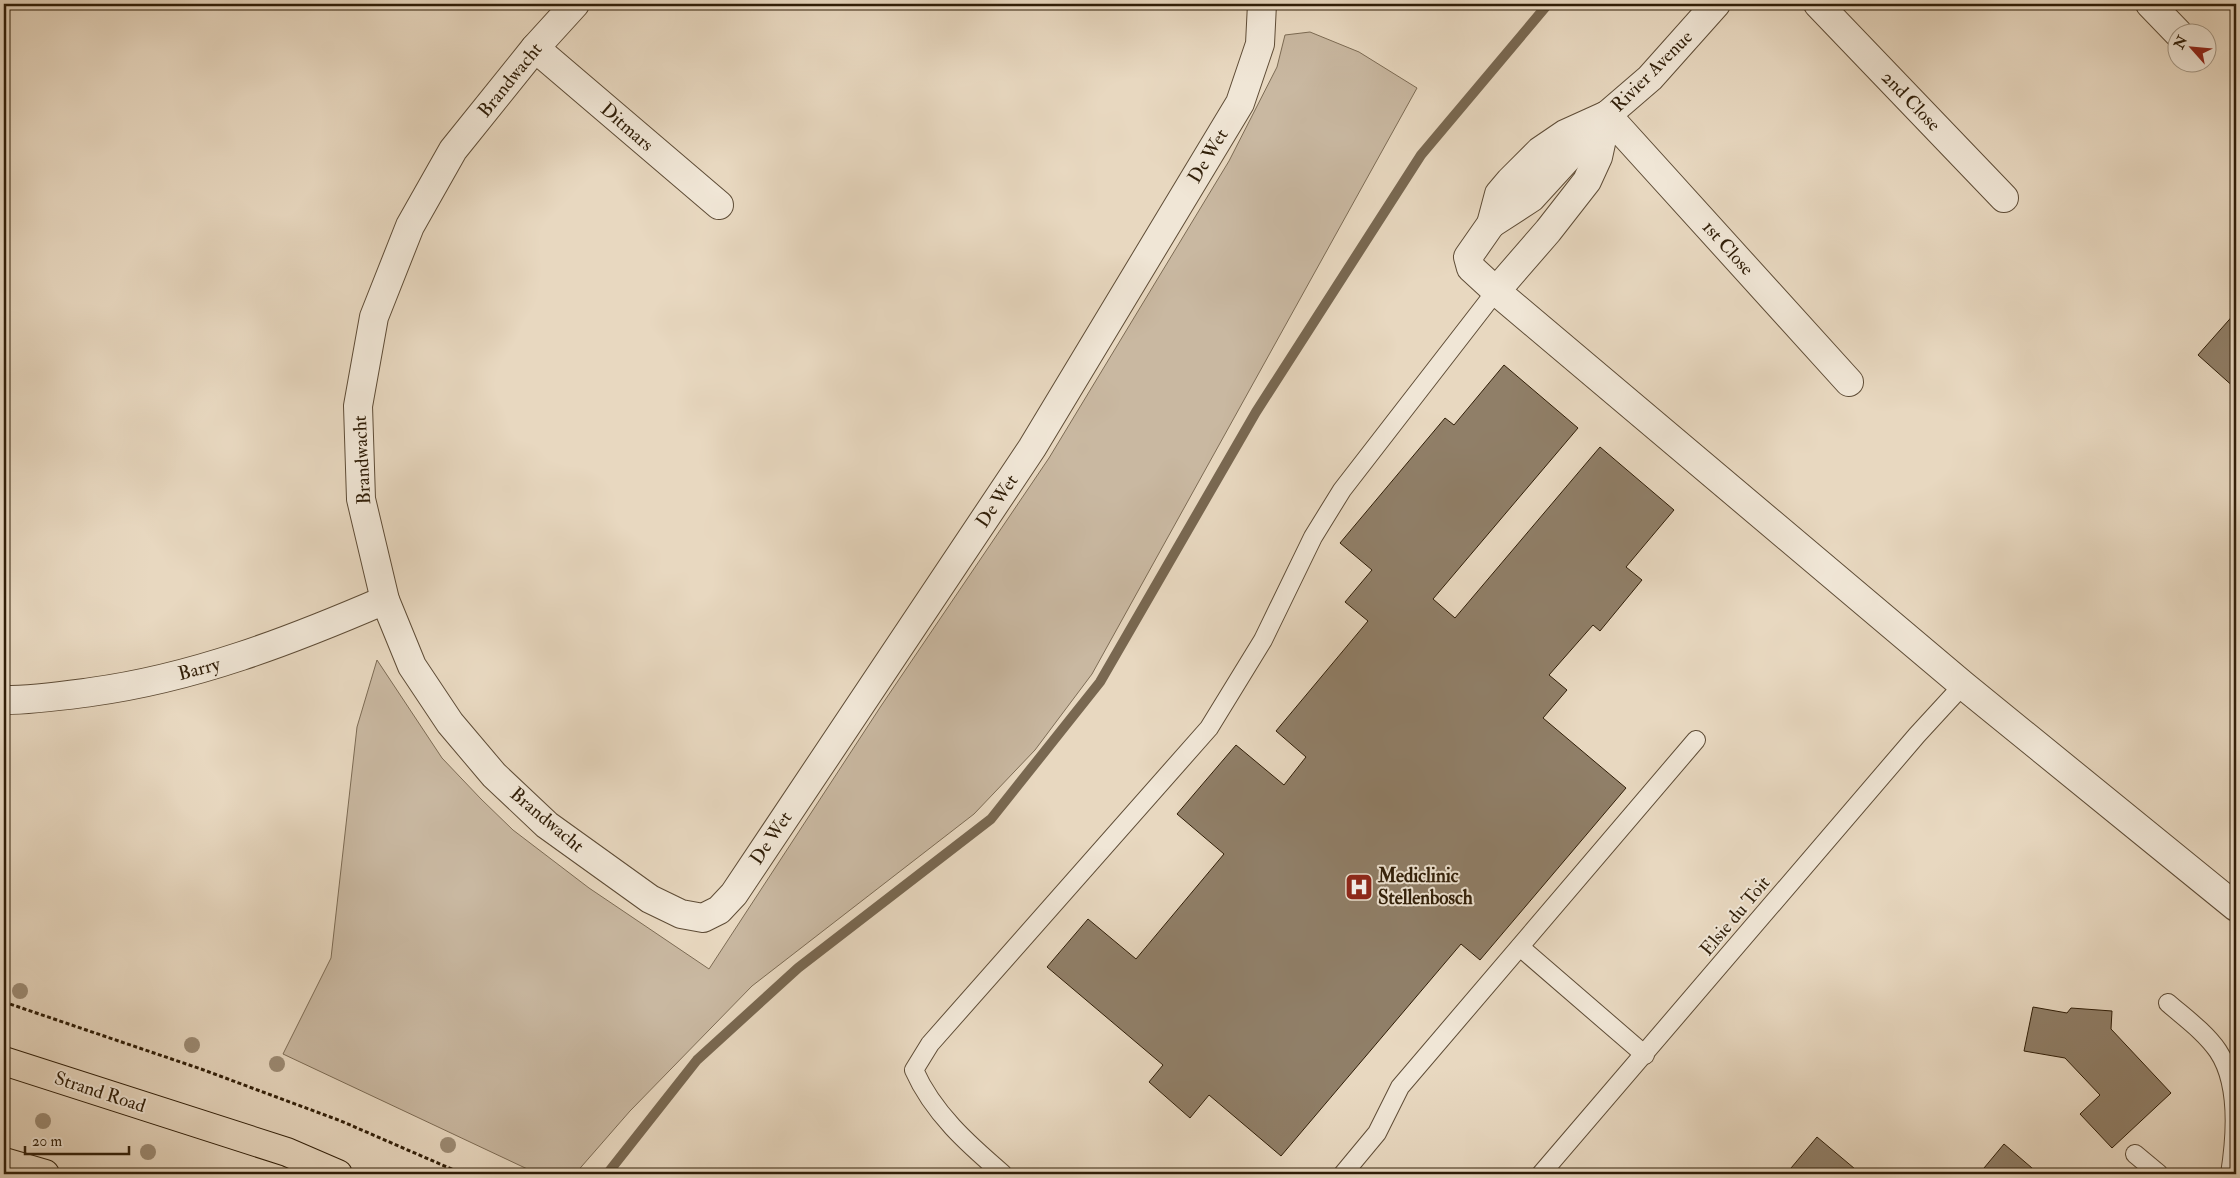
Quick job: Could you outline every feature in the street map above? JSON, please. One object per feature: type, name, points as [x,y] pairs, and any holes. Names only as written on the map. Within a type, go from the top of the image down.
[{"type":"main road","name":"Strand Road","points":[[4,1062],[287,1152],[338,1174]]},
{"type":"main road","points":[[4,1162],[45,1174]]},
{"type":"street","name":"Brandwacht","points":[[575,4],[535,48],[453,150],[410,226],[374,317],[358,406],[361,499],[385,600],[412,666],[450,723],[494,775],[547,825],[650,899]]},
{"type":"street","name":"De Wet","points":[[650,899],[681,914],[703,918],[720,910],[734,894],[1032,448],[1240,103],[1260,44],[1262,4]]},
{"type":"street","name":"Rivier Avenue","points":[[1607,115],[1598,157],[1587,181],[1548,231],[1496,291],[1471,268],[1468,257],[1491,224],[1499,194],[1540,151],[1565,134],[1607,115],[1650,78],[1716,4]]},
{"type":"street","name":"2nd Close","points":[[1818,4],[2004,198]]},
{"type":"street","points":[[2150,4],[2168,23]]},
{"type":"street","name":"Ditmars","points":[[535,48],[719,205]]},
{"type":"street","name":"1st Close","points":[[1607,115],[1849,382]]},
{"type":"street","points":[[1496,291],[1963,685],[2236,908]]},
{"type":"street","name":"Barry","points":[[4,700],[35,700],[128,687],[215,665],[306,634],[385,600]]},
{"type":"lane","points":[[1003,1174],[960,1136],[923,1092],[914,1070],[930,1044],[1209,728],[1263,640],[1313,537],[1342,490],[1496,291]]},
{"type":"lane","name":"Elsie du Toit","points":[[1541,1174],[1917,735],[1963,685]]},
{"type":"lane","points":[[1343,1174],[1377,1133],[1400,1087],[1696,740]]},
{"type":"lane","points":[[1520,947],[1644,1055]]},
{"type":"lane","points":[[2168,1003],[2217,1050],[2233,1073],[2235,1155],[2230,1174]]},
{"type":"lane","points":[[2135,1154],[2159,1174]]},
{"type":"path","points":[[4,1002],[201,1069],[331,1117],[463,1174]]},
{"type":"shaded area","points":[[1310,32],[1359,52],[1417,88],[1092,674],[1035,750],[974,814],[752,986],[630,1111],[575,1174],[538,1174],[283,1054],[331,958],[357,727],[377,660],[442,758],[513,830],[589,888],[709,969],[881,706],[1049,458],[1229,161],[1277,67],[1285,35]]},
{"type":"building","points":[[2236,312],[2236,389],[2198,355]]},
{"type":"building","points":[[1504,365],[1578,428],[1433,599],[1455,618],[1600,447],[1674,510],[1626,567],[1642,580],[1600,631],[1593,625],[1549,675],[1567,690],[1543,718],[1626,788],[1480,960],[1461,944],[1281,1156],[1209,1095],[1190,1118],[1149,1082],[1163,1065],[1047,967],[1088,919],[1136,959],[1224,854],[1177,814],[1236,745],[1284,785],[1306,757],[1276,731],[1368,621],[1345,602],[1372,570],[1340,543],[1445,418],[1454,425]]},
{"type":"building","points":[[2033,1007],[2067,1013],[2071,1008],[2112,1011],[2111,1029],[2171,1093],[2112,1148],[2080,1114],[2100,1095],[2065,1058],[2024,1051]]},
{"type":"building","points":[[1817,1137],[1861,1174],[1786,1174]]},
{"type":"building","points":[[2004,1144],[2039,1174],[1979,1174]]},
{"type":"waterway","points":[[607,1174],[697,1060],[798,968],[991,819],[1100,682],[1256,412],[1421,155],[1548,4]]},
{"type":"place","name":"Mediclinic Stellenbosch","points":[[1359,887]]}]
